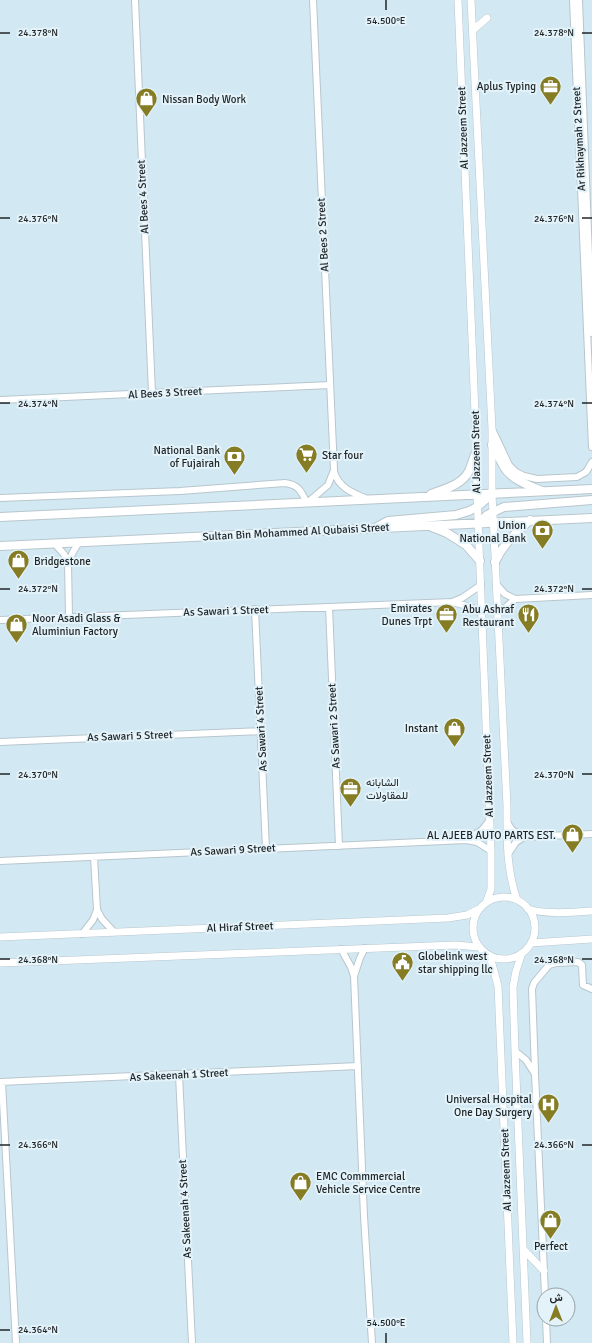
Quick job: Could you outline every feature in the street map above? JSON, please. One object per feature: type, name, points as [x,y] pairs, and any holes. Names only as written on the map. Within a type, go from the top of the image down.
[{"type":"main road","points":[[492,445],[503,466],[510,474],[525,484],[545,492]]},
{"type":"main road","points":[[422,497],[448,488],[463,479],[470,469],[476,452]]},
{"type":"main road","points":[[0,517],[477,494],[592,490]]},
{"type":"main road","points":[[374,528],[388,521],[456,515],[478,507],[492,494]]},
{"type":"main road","points":[[478,523],[493,511],[504,507],[592,500]]},
{"type":"main road","name":"Sultan Bin Mohammed Al Qubaisi Street","points":[[0,546],[592,518]]},
{"type":"main road","points":[[495,562],[510,538],[530,520]]},
{"type":"main road","points":[[430,526],[447,533],[466,545],[480,561]]},
{"type":"street","name":"Al Bees 4 Street","points":[[135,0],[152,393]]},
{"type":"street","name":"Al Bees 2 Street","points":[[313,0],[334,470],[338,480],[345,488],[369,500]]},
{"type":"street","name":"Al Jazzeem Street","points":[[458,0],[491,851],[491,889],[486,903]]},
{"type":"street","name":"Al Jazzeem Street","points":[[471,0],[492,429],[493,522],[508,855],[509,872],[517,900]]},
{"type":"street","name":"Ar Rikhaymah 2 Street","points":[[573,0],[577,19]]},
{"type":"street","name":"Ar Rikhaymah 2 Street","points":[[579,0],[577,19],[591,377]]},
{"type":"street","points":[[473,30],[487,18]]},
{"type":"street","points":[[591,377],[592,447]]},
{"type":"street","name":"Al Bees 3 Street","points":[[0,400],[330,385]]},
{"type":"street","points":[[492,429],[506,461],[516,472],[524,476],[537,479],[577,477],[586,472],[592,462]]},
{"type":"street","name":"Al Bees 2 Street","points":[[307,502],[328,485],[334,470]]},
{"type":"street","points":[[0,498],[180,490],[285,483],[293,484],[299,489],[307,502]]},
{"type":"street","points":[[68,563],[79,542]]},
{"type":"street","points":[[54,543],[64,554],[68,563],[69,617]]},
{"type":"street","name":"As Sawari 1 Street","points":[[452,602],[462,598],[481,585]]},
{"type":"street","points":[[497,585],[505,594],[515,599],[592,595]]},
{"type":"street","points":[[498,614],[515,599]]},
{"type":"street","name":"As Sawari 1 Street","points":[[0,620],[452,602],[471,607],[482,614]]},
{"type":"street","name":"As Sawari 2 Street","points":[[329,607],[339,846]]},
{"type":"street","name":"As Sawari 4 Street","points":[[255,609],[266,849]]},
{"type":"street","name":"As Sawari 5 Street","points":[[0,742],[260,731]]},
{"type":"street","points":[[466,840],[477,834],[489,820]]},
{"type":"street","points":[[507,822],[512,830],[524,837],[592,834]]},
{"type":"street","points":[[508,855],[512,846],[524,837]]},
{"type":"street","name":"As Sawari 9 Street","points":[[0,861],[466,840],[482,845],[491,851]]},
{"type":"street","points":[[94,857],[98,910],[102,919],[114,932]]},
{"type":"street","points":[[528,909],[532,917],[534,935],[531,943],[522,953],[510,958],[496,958],[481,949],[475,941],[473,921],[479,909],[486,903],[501,898],[517,900],[528,909],[539,912],[550,913],[592,911]]},
{"type":"street","name":"Al Hiraf Street","points":[[0,937],[448,918],[467,915],[479,909]]},
{"type":"street","points":[[82,934],[93,920],[98,910]]},
{"type":"street","points":[[531,943],[591,940]]},
{"type":"street","points":[[0,963],[455,945],[481,949]]},
{"type":"street","points":[[354,976],[365,948]]},
{"type":"street","points":[[341,949],[351,967],[354,976],[364,1216],[372,1343]]},
{"type":"street","name":"Al Jazzeem Street","points":[[481,949],[491,960],[498,986],[513,1343]]},
{"type":"street","name":"Al Jazzeem Street","points":[[522,953],[513,987],[527,1343]]},
{"type":"street","points":[[545,1287],[532,989],[534,983],[546,968],[556,963],[579,963],[582,966],[583,985],[592,988]]},
{"type":"street","points":[[515,1051],[530,1064],[535,1074]]},
{"type":"street","points":[[522,1056],[530,1057],[534,1055]]},
{"type":"street","name":"As Sakeenah 1 Street","points":[[1,1082],[358,1066]]},
{"type":"street","name":"As Sakeenah 4 Street","points":[[179,1075],[192,1343]]},
{"type":"street","points":[[1,1082],[16,1343]]},
{"type":"street","points":[[524,1250],[544,1271]]},
{"type":"street","points":[[546,1327],[547,1343]]},
{"type":"shaded area","points":[[0,0],[592,0],[592,1343],[0,1343]]},
{"type":"place","name":"Aplus Typing","points":[[551,106]]},
{"type":"place","name":"Nissan Body Work","points":[[146,118]]},
{"type":"place","name":"Star four","points":[[306,474]]},
{"type":"place","name":"National Bank of Fujairah","points":[[235,476]]},
{"type":"place","name":"Union National Bank","points":[[542,550]]},
{"type":"place","name":"Bridgestone","points":[[18,580]]},
{"type":"place","name":"Emirates Dunes Trpt","points":[[447,634]]},
{"type":"place","name":"Abu Ashraf Restaurant","points":[[529,634]]},
{"type":"place","name":"Noor Asadi Glass & Aluminiun Factory","points":[[17,644]]},
{"type":"place","name":"Instant","points":[[454,748]]},
{"type":"place","name":"الشابانه للمقاولات","points":[[350,808]]},
{"type":"place","name":"AL AJEEB AUTO PARTS EST.","points":[[572,854]]},
{"type":"place","name":"Globelink west star shipping llc","points":[[402,982]]},
{"type":"place","name":"Universal Hospital One Day Surgery","points":[[548,1124]]},
{"type":"place","name":"EMC Commmercial Vehicle Service Centre","points":[[301,1202]]},
{"type":"place","name":"Perfect","points":[[551,1240]]}]
